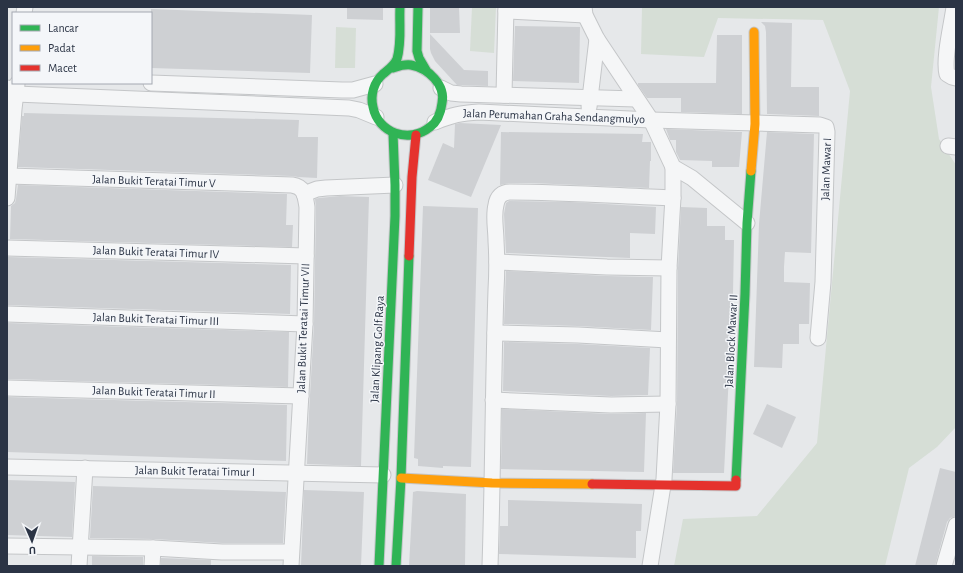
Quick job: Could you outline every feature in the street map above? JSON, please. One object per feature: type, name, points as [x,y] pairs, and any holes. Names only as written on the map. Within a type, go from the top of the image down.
[{"type":"main road","points":[[392,68],[397,59],[399,49],[400,7]]},
{"type":"main road","points":[[418,7],[417,51],[426,70],[435,78],[441,88],[443,100],[441,112],[435,122],[427,130],[416,135],[404,136],[393,133],[383,126],[376,117],[372,106],[372,95],[375,84],[383,74],[392,68],[404,65],[416,66],[426,70]]},
{"type":"main road","name":"Jalan Block Mawar II","points":[[663,486],[736,486],[745,302],[747,224],[755,124],[754,32]]},
{"type":"main road","name":"Jalan Klipang Golf Raya","points":[[379,566],[395,216],[393,133]]},
{"type":"main road","points":[[396,566],[401,478],[412,177],[416,135]]},
{"type":"main road","points":[[387,396],[404,395]]},
{"type":"main road","points":[[401,478],[492,483],[663,486]]},
{"type":"street","points":[[954,7],[947,51],[946,71],[949,76],[956,78]]},
{"type":"street","points":[[506,9],[584,11]]},
{"type":"street","name":"Jalan Perumahan Graha Sendangmulyo","points":[[504,95],[506,9]]},
{"type":"street","name":"Jalan Perumahan Graha Sendangmulyo","points":[[584,11],[597,38],[651,120]]},
{"type":"street","points":[[588,118],[597,38]]},
{"type":"street","points":[[152,83],[342,90],[353,90],[375,84]]},
{"type":"street","points":[[7,198],[14,109],[12,86],[349,108],[359,110],[376,117]]},
{"type":"street","name":"Jalan Perumahan Graha Sendangmulyo","points":[[441,88],[452,93],[461,94],[636,99]]},
{"type":"street","name":"Jalan Perumahan Graha Sendangmulyo","points":[[435,122],[448,116],[461,113],[479,112],[651,120]]},
{"type":"street","points":[[650,566],[664,478],[668,404],[669,268],[673,198],[672,168],[651,120]]},
{"type":"street","name":"Jalan Mawar I","points":[[651,120],[826,127],[822,282],[818,338]]},
{"type":"street","points":[[672,168],[692,178],[747,224]]},
{"type":"street","name":"Jalan Bukit Teratai Timur V","points":[[9,176],[284,185],[301,190]]},
{"type":"street","points":[[301,190],[395,185]]},
{"type":"street","name":"Jalan Bukit Teratai Timur VII","points":[[291,559],[305,324],[307,207],[301,190]]},
{"type":"street","points":[[490,566],[497,262],[495,210],[497,201],[505,192],[553,192],[673,198]]},
{"type":"street","name":"Jalan Bukit Teratai Timur IV","points":[[7,248],[306,256]]},
{"type":"street","points":[[497,262],[669,268]]},
{"type":"street","name":"Jalan Bukit Teratai Timur III","points":[[7,314],[305,324]]},
{"type":"street","points":[[495,333],[578,335],[668,340]]},
{"type":"street","name":"Jalan Bukit Teratai Timur II","points":[[7,388],[301,396]]},
{"type":"street","points":[[493,400],[612,404],[668,404]]},
{"type":"street","name":"Jalan Bukit Teratai Timur I","points":[[7,467],[383,475]]},
{"type":"street","points":[[79,566],[85,468]]},
{"type":"street","points":[[949,563],[956,525]]},
{"type":"street","points":[[7,546],[153,548],[222,559],[291,559]]},
{"type":"street","points":[[152,566],[153,548]]},
{"type":"shaded area","points":[[472,7],[496,7],[494,53],[470,51]]},
{"type":"shaded area","points":[[642,7],[939,7],[931,87],[939,139],[956,165],[956,427],[937,447],[909,468],[885,566],[674,566],[683,519],[757,516],[817,443],[850,91],[823,20],[718,18],[704,57],[641,54]]},
{"type":"shaded area","points":[[336,27],[356,28],[355,68],[335,68]]},
{"type":"building","points":[[347,7],[383,7],[383,20],[347,19]]},
{"type":"building","points":[[430,7],[459,7],[460,33],[430,33]]},
{"type":"building","points":[[151,9],[312,15],[310,73],[152,68]]},
{"type":"building","points":[[761,22],[792,23],[791,87],[819,87],[819,116],[767,114],[766,32],[765,26]]},
{"type":"building","points":[[515,26],[580,27],[579,83],[513,81]]},
{"type":"building","points":[[430,34],[464,70],[488,71],[488,86],[457,85],[435,61],[430,49]]},
{"type":"building","points":[[717,35],[742,35],[742,114],[681,112],[681,98],[647,98],[638,83],[716,83]]},
{"type":"building","points":[[24,113],[299,120],[298,137],[318,137],[317,178],[18,167],[22,116],[24,116]]},
{"type":"building","points":[[455,124],[501,125],[471,197],[428,180],[443,143],[454,148]]},
{"type":"building","points":[[666,129],[742,132],[739,167],[712,167],[712,161],[680,160],[676,152],[676,140],[670,140]]},
{"type":"building","points":[[501,132],[643,134],[642,142],[651,142],[649,188],[531,183],[509,183],[500,185]]},
{"type":"building","points":[[767,132],[814,134],[811,253],[785,252],[784,267],[784,282],[810,283],[809,324],[799,324],[799,344],[783,344],[782,368],[754,367],[759,224]]},
{"type":"building","points":[[18,185],[287,194],[286,225],[293,225],[292,247],[10,239],[11,206],[15,203]]},
{"type":"building","points":[[340,196],[369,197],[361,466],[307,464],[314,324],[315,199]]},
{"type":"building","points":[[509,201],[571,202],[656,207],[655,234],[630,233],[630,258],[506,253],[504,214],[506,203]]},
{"type":"building","points":[[423,206],[478,208],[471,467],[443,466],[443,468],[418,466],[418,459],[414,458]]},
{"type":"building","points":[[681,207],[707,208],[707,226],[725,226],[725,240],[734,240],[733,294],[724,473],[673,473],[677,404],[678,268]]},
{"type":"building","points":[[8,257],[291,265],[290,314],[7,305]]},
{"type":"building","points":[[506,271],[653,277],[651,330],[504,324]]},
{"type":"building","points":[[7,323],[289,332],[288,387],[7,379]]},
{"type":"building","points":[[504,342],[650,348],[648,395],[611,396],[503,391]]},
{"type":"building","points":[[7,397],[287,405],[286,461],[7,452]]},
{"type":"building","points":[[767,404],[796,417],[782,448],[753,434]]},
{"type":"building","points":[[502,409],[611,414],[646,413],[644,472],[501,469]]},
{"type":"building","points":[[940,468],[956,472],[956,516],[950,518],[947,522],[935,566],[915,566]]},
{"type":"building","points":[[7,480],[75,482],[72,537],[7,535]]},
{"type":"building","points":[[93,486],[286,492],[283,543],[222,543],[153,539],[90,538]]},
{"type":"building","points":[[304,490],[364,492],[361,566],[301,566]]},
{"type":"building","points":[[413,492],[466,494],[465,566],[409,566]]},
{"type":"building","points":[[508,500],[642,504],[641,531],[636,531],[636,558],[499,554],[500,526],[508,526]]},
{"type":"building","points":[[92,556],[143,557],[143,566],[92,566]]},
{"type":"building","points":[[161,558],[211,560],[211,566],[161,566]]},
{"type":"traffic: fast","points":[[393,68],[402,65],[411,65],[424,70],[434,78],[441,90],[443,96],[441,110],[435,122],[422,132],[413,135],[404,135],[388,129],[376,116],[372,102],[372,93],[377,81],[393,66],[399,53],[400,7]]},
{"type":"traffic: fast","points":[[418,7],[417,51],[426,70]]},
{"type":"traffic: fast","points":[[379,566],[395,216],[393,133]]},
{"type":"traffic: fast","points":[[736,480],[747,223],[751,171]]},
{"type":"traffic: fast","points":[[396,566],[401,478],[409,256]]},
{"type":"traffic: slow","points":[[751,171],[755,124],[754,32]]},
{"type":"traffic: slow","points":[[401,478],[492,483],[592,484]]},
{"type":"traffic: jam","points":[[409,256],[412,177],[416,135]]},
{"type":"traffic: jam","points":[[592,484],[736,486],[736,480]]}]
